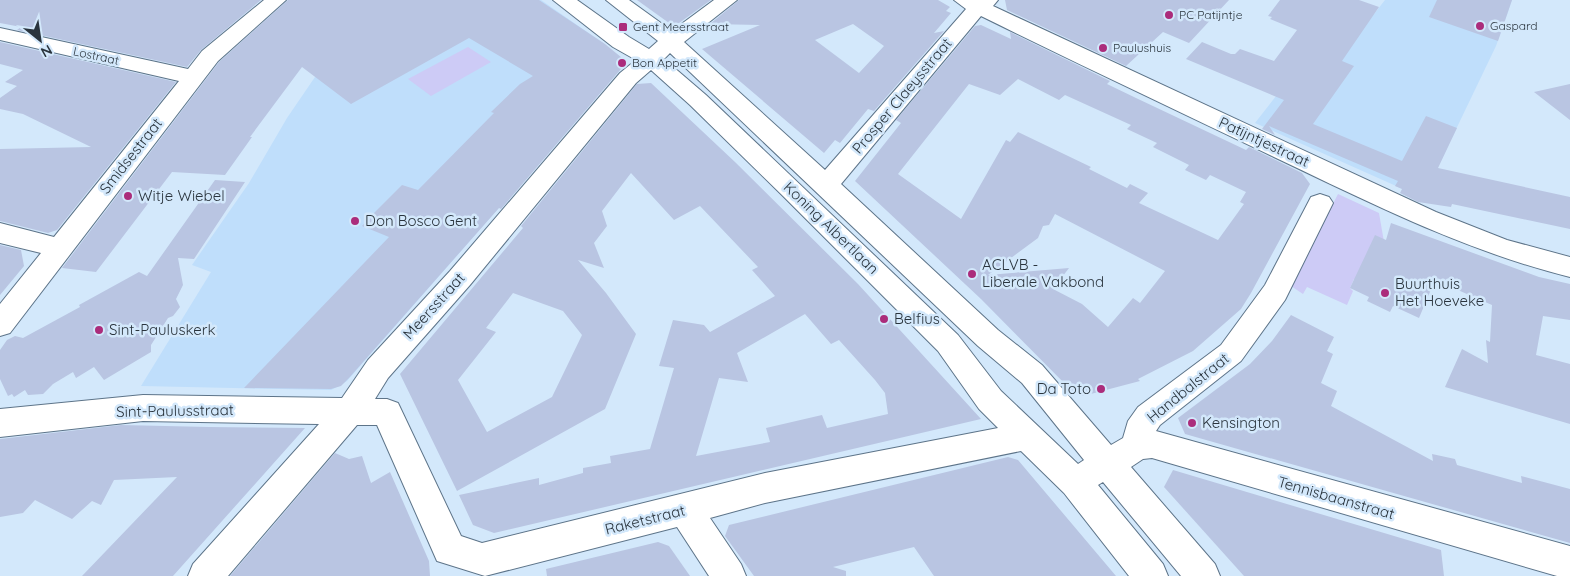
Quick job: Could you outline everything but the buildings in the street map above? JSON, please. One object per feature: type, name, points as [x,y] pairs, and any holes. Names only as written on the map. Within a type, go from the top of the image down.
[{"type":"street","name":"Smidsestraat","points":[[0,325],[210,56],[276,0]]},
{"type":"street","name":"Koning Albertlaan","points":[[563,0],[596,22],[621,42],[660,50],[826,185],[988,338],[1032,374],[1105,464],[1144,505],[1203,576]]},
{"type":"street","name":"Koning Albertlaan","points":[[616,0],[654,26],[660,50],[792,190],[948,342],[990,400],[1025,436],[1053,459],[1075,482],[1151,576]]},
{"type":"street","name":"Meersstraat","points":[[205,576],[350,411],[378,369],[460,278],[628,78],[660,50],[727,0]]},
{"type":"street","name":"Prosper Claeysstraat","points":[[826,185],[976,2]]},
{"type":"street","name":"Patijntjestraat","points":[[976,2],[1334,175],[1483,242],[1543,262],[1570,267]]},
{"type":"street","name":"Lostraat","points":[[0,34],[193,77]]},
{"type":"street","name":"Handbalstraat","points":[[1138,446],[1139,431],[1150,416],[1232,353],[1275,292],[1320,203]]},
{"type":"street","points":[[0,233],[59,248]]},
{"type":"street","name":"Sint-Paulusstraat","points":[[0,423],[142,408],[350,411]]},
{"type":"street","name":"Raketstraat","points":[[350,411],[387,412],[449,549],[482,560],[685,510],[765,488],[1025,436]]},
{"type":"street","name":"Tennisbaanstraat","points":[[1138,446],[1152,444],[1570,563]]},
{"type":"street","points":[[1075,482],[1138,446]]},
{"type":"street","points":[[685,510],[729,576]]},
{"type":"shaded area","name":"Don Bosco Gent","points":[[380,0],[541,0],[603,43],[544,79],[589,105],[347,381],[331,390],[141,386],[211,272],[192,265],[249,183],[287,118],[315,77]]},
{"type":"shaded area","points":[[1385,0],[1512,0],[1496,46],[1423,198],[1255,123],[1347,5],[1374,14]]},
{"type":"shaded area","points":[[468,47],[491,62],[431,96],[408,79]]},
{"type":"shaded area","points":[[1338,194],[1379,213],[1384,242],[1373,287],[1354,279],[1350,288],[1353,291],[1347,305],[1307,287],[1303,294],[1291,286]]},
{"type":"place","name":"PC Patijntje","points":[[1169,15]]},
{"type":"place","name":"Gaspard","points":[[1480,26]]},
{"type":"place","name":"Gent Meersstraat","points":[[623,27]]},
{"type":"place","name":"Paulushuis","points":[[1103,48]]},
{"type":"place","name":"Bon Appetit","points":[[622,63]]},
{"type":"place","name":"Witje Wiebel","points":[[128,196]]},
{"type":"place","name":"Don Bosco Gent","points":[[355,221]]},
{"type":"place","name":"ACLVB - Liberale Vakbond","points":[[972,274]]},
{"type":"place","name":"Buurthuis Het Hoeveke","points":[[1385,293]]},
{"type":"place","name":"Belfius","points":[[884,319]]},
{"type":"place","name":"Sint-Pauluskerk","points":[[99,330]]},
{"type":"place","name":"Da Toto","points":[[1101,389]]},
{"type":"place","name":"Kensington","points":[[1192,423]]}]
